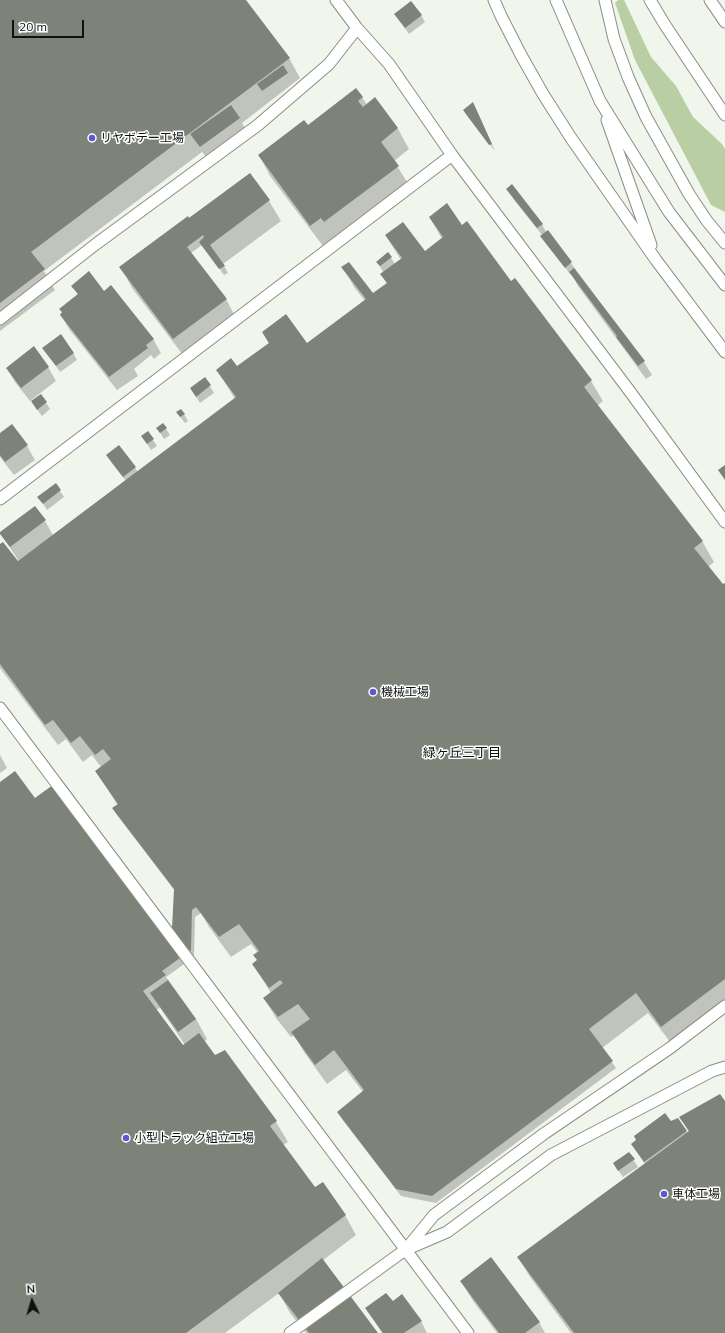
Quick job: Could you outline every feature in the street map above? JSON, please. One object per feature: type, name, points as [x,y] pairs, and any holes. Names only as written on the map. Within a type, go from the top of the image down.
[{"type":"lane","points":[[336,0],[357,28],[389,64],[452,155],[631,392],[725,522]]},
{"type":"lane","points":[[494,0],[514,42],[543,94],[571,138],[656,260],[725,352]]},
{"type":"lane","points":[[556,0],[600,101],[656,260]]},
{"type":"lane","points":[[605,0],[614,39],[628,77],[646,117],[689,194],[707,221],[725,243]]},
{"type":"lane","points":[[650,0],[669,32],[725,115]]},
{"type":"lane","points":[[710,0],[725,22]]},
{"type":"lane","points":[[0,319],[96,244],[258,125],[329,64],[357,28]]},
{"type":"lane","points":[[600,101],[669,212],[725,284]]},
{"type":"lane","points":[[0,499],[452,155]]},
{"type":"lane","points":[[0,708],[468,1333]]},
{"type":"lane","points":[[405,1250],[434,1215],[545,1133],[670,1048],[725,1006]]},
{"type":"lane","points":[[290,1333],[405,1250],[447,1232],[552,1155],[712,1071],[725,1067]]},
{"type":"green space","points":[[618,0],[624,0],[651,57],[676,86],[693,117],[722,144],[725,149],[725,212],[711,205],[635,60],[615,3]]},
{"type":"building","name":"リヤボデー工場","points":[[0,0],[246,0],[290,58],[31,252],[45,269],[0,303]]},
{"type":"building","points":[[411,1],[422,15],[405,28],[394,14]]},
{"type":"building","points":[[283,65],[288,73],[262,91],[257,84]]},
{"type":"building","points":[[356,88],[363,97],[358,101],[363,107],[375,97],[398,128],[381,142],[399,166],[324,222],[321,218],[310,226],[258,155],[304,120],[308,125]]},
{"type":"building","points":[[473,102],[492,144],[489,145],[463,110]]},
{"type":"building","points":[[231,105],[240,118],[200,147],[190,134]]},
{"type":"building","points":[[250,173],[270,200],[210,245],[225,266],[219,269],[199,242],[204,237],[203,235],[187,247],[227,299],[173,339],[119,267],[188,216],[189,218]]},
{"type":"building","points":[[512,184],[543,224],[537,228],[506,189]]},
{"type":"building","name":"機械工場","points":[[447,203],[462,225],[467,221],[511,281],[515,278],[592,380],[584,387],[703,541],[694,548],[723,584],[725,583],[725,979],[661,1027],[636,993],[589,1029],[613,1061],[432,1196],[396,1189],[337,1112],[364,1090],[334,1050],[315,1065],[291,1032],[310,1019],[298,1004],[278,1017],[263,998],[283,983],[280,980],[269,988],[252,964],[257,960],[253,955],[259,951],[239,924],[219,937],[196,907],[192,910],[191,950],[162,971],[166,975],[143,991],[183,1045],[199,1033],[215,1055],[225,1050],[277,1121],[270,1126],[315,1187],[323,1182],[346,1215],[186,1333],[0,1333],[0,782],[15,771],[35,798],[61,779],[172,928],[174,889],[112,808],[118,804],[95,771],[111,759],[103,749],[95,755],[80,736],[71,743],[53,720],[45,725],[0,664],[0,544],[3,542],[18,561],[236,397],[216,370],[231,358],[237,366],[269,343],[262,332],[286,314],[307,343],[366,299],[341,267],[349,262],[373,293],[387,283],[380,274],[402,258],[385,235],[403,222],[425,251],[443,237],[429,217]]},
{"type":"building","points":[[548,230],[572,262],[565,268],[540,236]]},
{"type":"building","points":[[388,252],[392,257],[380,266],[376,262]]},
{"type":"building","points":[[574,268],[645,361],[638,366],[569,272]]},
{"type":"building","points":[[89,271],[104,291],[111,285],[154,339],[146,345],[148,348],[109,377],[60,315],[62,312],[59,309],[78,294],[71,286]]},
{"type":"building","points":[[61,334],[74,353],[56,366],[42,348]]},
{"type":"building","points":[[34,346],[49,367],[21,388],[6,368]]},
{"type":"building","points":[[205,377],[211,385],[196,397],[190,388]]},
{"type":"building","points":[[41,394],[47,402],[37,410],[31,401]]},
{"type":"building","points":[[181,409],[185,414],[180,417],[176,412]]},
{"type":"building","points":[[163,423],[167,428],[160,433],[156,428]]},
{"type":"building","points":[[12,424],[28,445],[5,462],[0,455],[0,433]]},
{"type":"building","points":[[148,431],[154,439],[147,444],[141,436]]},
{"type":"building","points":[[119,445],[136,467],[123,477],[106,455]]},
{"type":"building","points":[[725,465],[725,480],[718,470]]},
{"type":"building","points":[[56,483],[61,490],[43,504],[37,497]]},
{"type":"building","points":[[35,506],[46,520],[10,547],[0,532]]},
{"type":"building","points":[[168,980],[196,1019],[178,1032],[150,993]]},
{"type":"building","name":"車体工場","points":[[720,1094],[725,1101],[725,1333],[574,1333],[517,1257],[689,1131],[679,1117]]},
{"type":"building","points":[[665,1113],[671,1121],[678,1118],[687,1131],[644,1162],[631,1144],[636,1140],[634,1136]]},
{"type":"building","points":[[629,1152],[635,1159],[618,1171],[613,1163]]},
{"type":"building","points":[[491,1257],[540,1322],[525,1333],[499,1333],[460,1281]]},
{"type":"building","points":[[322,1258],[378,1333],[309,1333],[278,1293]]},
{"type":"building","points":[[386,1293],[393,1301],[402,1294],[422,1321],[404,1333],[383,1333],[365,1308]]},
{"type":"place","name":"リヤボデー工場","points":[[92,138]]},
{"type":"place","name":"機械工場","points":[[373,692]]},
{"type":"place","name":"小型トラック組立工場","points":[[126,1138]]},
{"type":"place","name":"車体工場","points":[[664,1194]]},
{"type":"district","name":"緑ヶ丘三丁目","points":[[462,753]]}]
